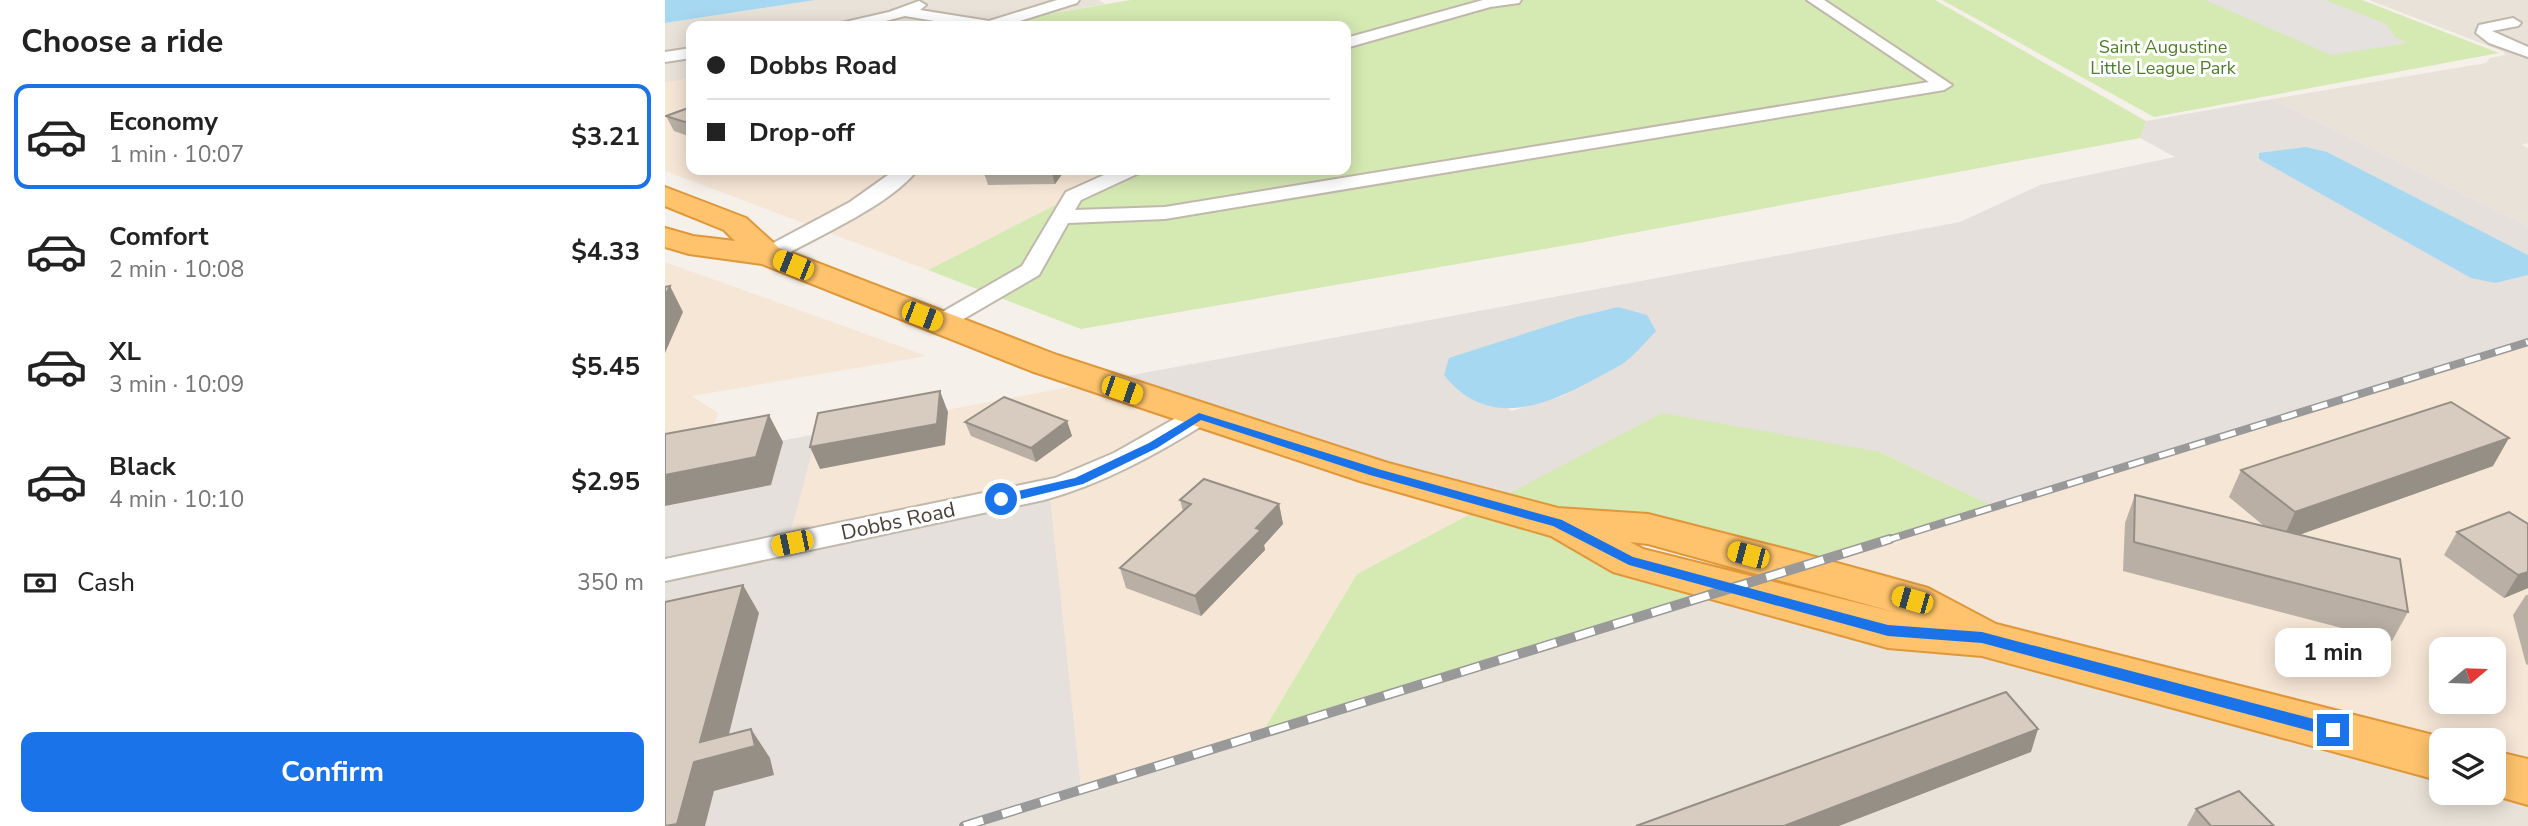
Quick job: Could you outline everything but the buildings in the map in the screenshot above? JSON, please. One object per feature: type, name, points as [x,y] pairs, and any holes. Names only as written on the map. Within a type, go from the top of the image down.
[{"type":"highway","points":[[665,196],[735,224],[768,255]]},
{"type":"highway","points":[[665,237],[689,245],[768,255],[1044,363],[1199,416],[1374,472],[1558,523],[1629,561],[1888,630],[1982,638],[2429,756]]},
{"type":"highway","points":[[2506,776],[2528,782]]},
{"type":"street","points":[[867,21],[905,12],[926,0]]},
{"type":"street","points":[[1006,21],[1072,0]]},
{"type":"street","points":[[1351,42],[1489,3],[1514,0]]},
{"type":"street","points":[[1059,217],[1165,213],[1944,85],[1814,0]]},
{"type":"street","points":[[905,12],[960,21]]},
{"type":"street","points":[[2513,23],[2484,28],[2484,33],[2528,52]]},
{"type":"street","points":[[665,57],[686,54]]},
{"type":"street","points":[[768,255],[844,214],[900,175]]},
{"type":"street","points":[[940,323],[1031,270],[1073,196],[1119,175]]},
{"type":"street","name":"Dobbs Road","points":[[665,570],[1044,491],[1078,481],[1135,454],[1199,416]]},
{"type":"shaded area","points":[[815,0],[1099,0],[1105,4],[1005,21],[686,21],[686,79],[665,83],[665,23]]},
{"type":"shaded area","points":[[2205,0],[2325,0],[2386,24],[2395,37],[2408,43],[2331,55]]},
{"type":"shaded area","points":[[2369,0],[2528,0],[2528,49],[2493,33],[2493,29],[2524,25],[2514,20],[2478,25],[2476,31],[2528,55],[2528,143],[2521,145],[2528,148],[2528,226],[2272,99],[2486,63],[2490,58],[2505,55],[2504,52]]},
{"type":"shaded area","points":[[686,79],[686,175],[1114,175],[928,270],[665,171],[665,83]]},
{"type":"shaded area","points":[[2272,99],[2528,226],[2528,255],[2327,152],[2496,283],[2528,275],[2528,342],[1995,507],[1880,452],[1502,497],[1383,464],[1116,378],[1960,222],[2040,185],[2175,157],[2140,138],[2146,121]],"holes":[[[1618,307],[1628,360],[1563,396],[1511,411],[1449,359],[1576,317]]]},
{"type":"shaded area","points":[[665,262],[927,356],[692,396],[718,413],[705,455],[665,462]]},
{"type":"shaded area","points":[[2528,342],[2528,769],[2506,763],[2506,728],[2429,728],[2429,743],[1998,630],[1815,562]]},
{"type":"shaded area","points":[[1080,385],[1179,419],[1144,441],[1073,474],[790,535],[817,434]]},
{"type":"shaded area","points":[[1199,426],[1476,511],[1357,574],[1262,733],[1081,789],[1050,497],[1081,488],[1117,472],[1161,450]]},
{"type":"shaded area","points":[[817,434],[790,535],[665,561],[665,462]]},
{"type":"shaded area","points":[[1050,497],[1081,789],[961,826],[665,826],[665,578]]},
{"type":"shaded area","points":[[1713,594],[1989,652],[2429,769],[2429,805],[2506,805],[2506,789],[2528,795],[2528,826],[961,826]]},
{"type":"green space","points":[[1131,0],[1935,0],[2146,121],[2140,138],[1579,243],[1081,329],[928,270],[1114,175],[1351,175],[1351,21],[1006,21]]},
{"type":"green space","name":"Saint Augustine Little League Park","points":[[1942,0],[2362,0],[2499,53],[2154,117]]},
{"type":"green space","points":[[1662,413],[1880,452],[1995,507],[1815,562],[1565,514],[1502,497]]},
{"type":"green space","points":[[1476,511],[1540,529],[1713,594],[1262,733],[1357,574]]},
{"type":"water","points":[[665,0],[815,0],[665,23]]},
{"type":"water","points":[[2306,147],[2327,152],[2528,255],[2528,275],[2496,283],[2471,278],[2259,159],[2259,153]]},
{"type":"water","points":[[1618,307],[1647,315],[1656,331],[1622,364],[1554,398],[1535,405],[1496,407],[1478,402],[1460,392],[1444,375],[1449,358],[1576,317]]},
{"type":"railway","points":[[1884,541],[2528,342]]},
{"type":"railway","points":[[964,826],[1890,539]]},
{"type":"route","points":[[1001,499],[1078,481],[1153,445],[1199,416],[1374,472],[1558,523],[1629,561],[1888,630],[1982,638],[2333,730]]}]
